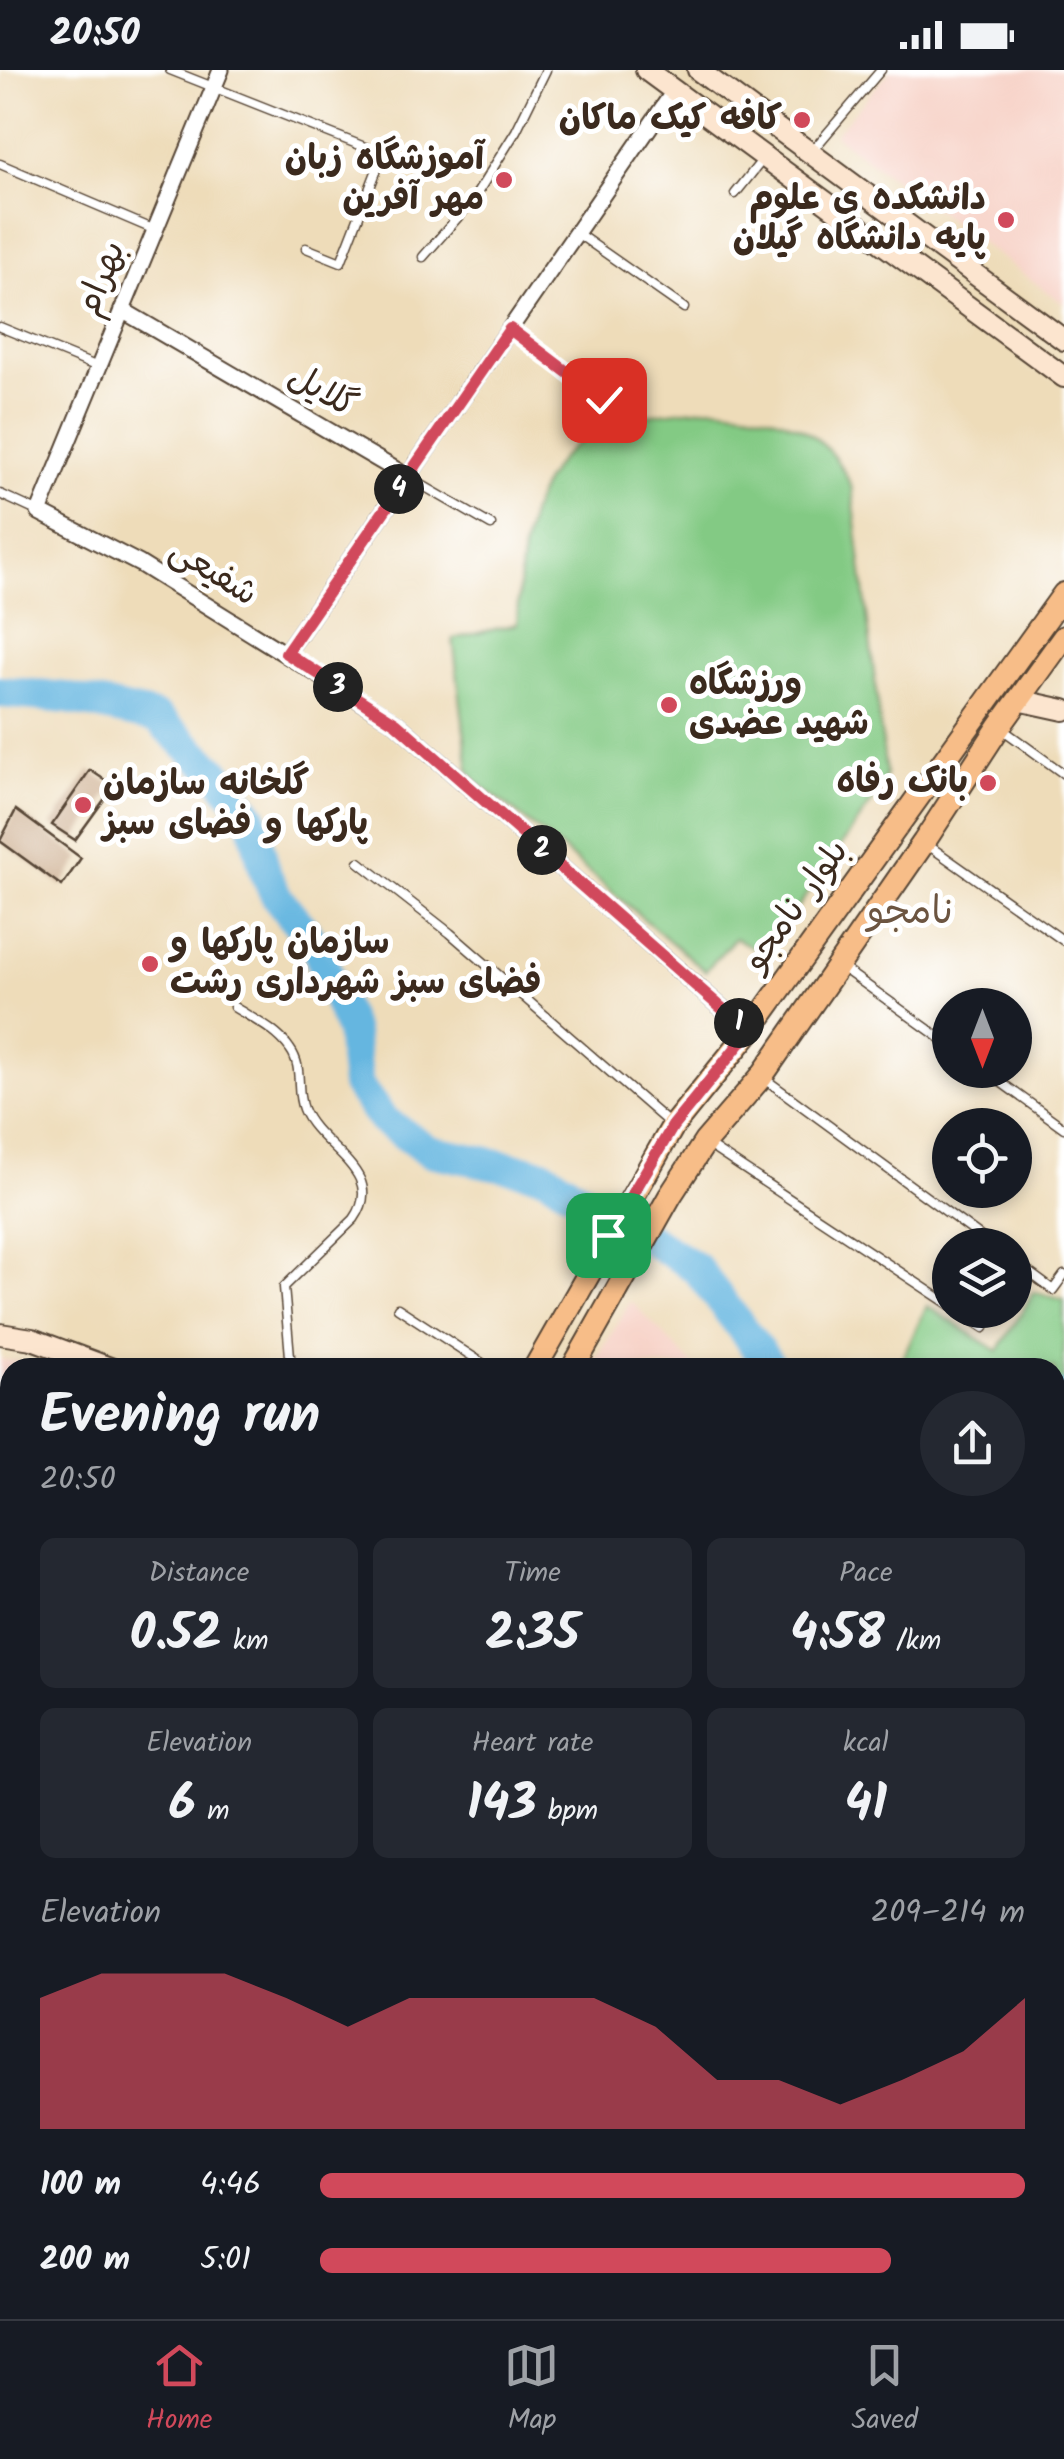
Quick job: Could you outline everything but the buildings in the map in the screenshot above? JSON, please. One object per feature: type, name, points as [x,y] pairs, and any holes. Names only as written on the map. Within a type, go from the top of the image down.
[{"type":"main road","points":[[646,70],[1064,377]]},
{"type":"main road","points":[[698,70],[1060,337],[1038,358]]},
{"type":"main road","name":"بلوار نامجو","points":[[540,1358],[673,1126],[749,1032],[1064,594]]},
{"type":"main road","name":"بلوار نامجو","points":[[579,1358],[704,1142],[762,1076],[1064,637]]},
{"type":"main road","points":[[1018,700],[1064,710]]},
{"type":"main road","points":[[608,1235],[636,1255]]},
{"type":"main road","points":[[0,1334],[32,1339],[83,1358]]},
{"type":"street","name":"بهرام","points":[[40,512],[221,70]]},
{"type":"street","points":[[286,653],[675,90]]},
{"type":"street","name":"گلایل","points":[[122,310],[408,477]]},
{"type":"street","name":"شفیعی","points":[[40,512],[140,564],[396,723],[749,1032]]},
{"type":"lane","points":[[170,70],[433,174]]},
{"type":"lane","points":[[423,256],[473,200],[516,131],[546,70]]},
{"type":"lane","points":[[811,153],[882,70]]},
{"type":"lane","points":[[306,248],[341,262],[383,154]]},
{"type":"lane","points":[[735,194],[765,156]]},
{"type":"lane","points":[[0,164],[155,230]]},
{"type":"lane","points":[[576,233],[684,308]]},
{"type":"lane","points":[[0,328],[99,367]]},
{"type":"lane","points":[[510,329],[604,400]]},
{"type":"lane","name":"گلایل","points":[[408,477],[491,525]]},
{"type":"lane","name":"شفیعی","points":[[0,494],[40,512]]},
{"type":"lane","points":[[999,727],[1064,774]]},
{"type":"lane","points":[[924,842],[1064,942]]},
{"type":"lane","points":[[359,862],[476,956],[673,1126]]},
{"type":"lane","points":[[840,965],[932,1032]]},
{"type":"lane","points":[[234,1007],[276,1034],[294,1053],[304,1112],[358,1174],[364,1192],[354,1219],[284,1287],[291,1358]]},
{"type":"lane","points":[[762,1076],[969,1228]]},
{"type":"lane","points":[[1009,1088],[1064,1128]]},
{"type":"lane","points":[[704,1142],[932,1293]]},
{"type":"lane","points":[[1032,1275],[1053,1290],[1064,1274]]},
{"type":"lane","points":[[398,1308],[475,1358]]},
{"type":"shaded area","name":"دانشکده ی علوم پایه دانشگاه گیلان","points":[[891,70],[1064,70],[1064,304],[834,135]]},
{"type":"shaded area","points":[[631,1301],[686,1358],[597,1358]]},
{"type":"green space","name":"ورزشگاه شهید عضدی","points":[[714,407],[759,414],[797,426],[828,449],[852,488],[886,775],[871,803],[765,954],[735,938],[705,971],[478,783],[469,771],[453,639],[517,624],[525,537],[533,509],[560,460],[581,441],[608,426],[634,418]]},
{"type":"green space","points":[[1034,1292],[1064,1300],[1064,1358],[902,1358],[927,1306],[932,1309],[932,1328],[962,1328],[998,1351],[1012,1328],[1032,1328]]},
{"type":"waterway","points":[[0,692],[67,698],[157,718],[218,774],[251,815],[266,875],[277,897],[316,946],[351,1032],[357,1085],[383,1120],[429,1151],[544,1174],[696,1268],[764,1358]]},
{"type":"place","name":"کافه کیک ماکان","points":[[802,120]]},
{"type":"place","name":"آموزشگاه زبان مهر آفرین","points":[[504,180]]},
{"type":"place","name":"دانشکده ی علوم پایه دانشگاه گیلان","points":[[1006,220]]},
{"type":"place","name":"ورزشگاه شهید عضدی","points":[[669,705]]},
{"type":"place","name":"بانک رفاه","points":[[988,783]]},
{"type":"place","name":"گلخانه سازمان پارکها و فضای سبز","points":[[83,805]]},
{"type":"place","name":"سازمان پارکها و فضای سبز شهرداری رشت","points":[[150,964]]},
{"type":"district","name":"نامجو","points":[[910,913]]},
{"type":"route","points":[[604,400],[510,329],[286,653],[396,723],[749,1032],[673,1126],[608,1235]]}]
